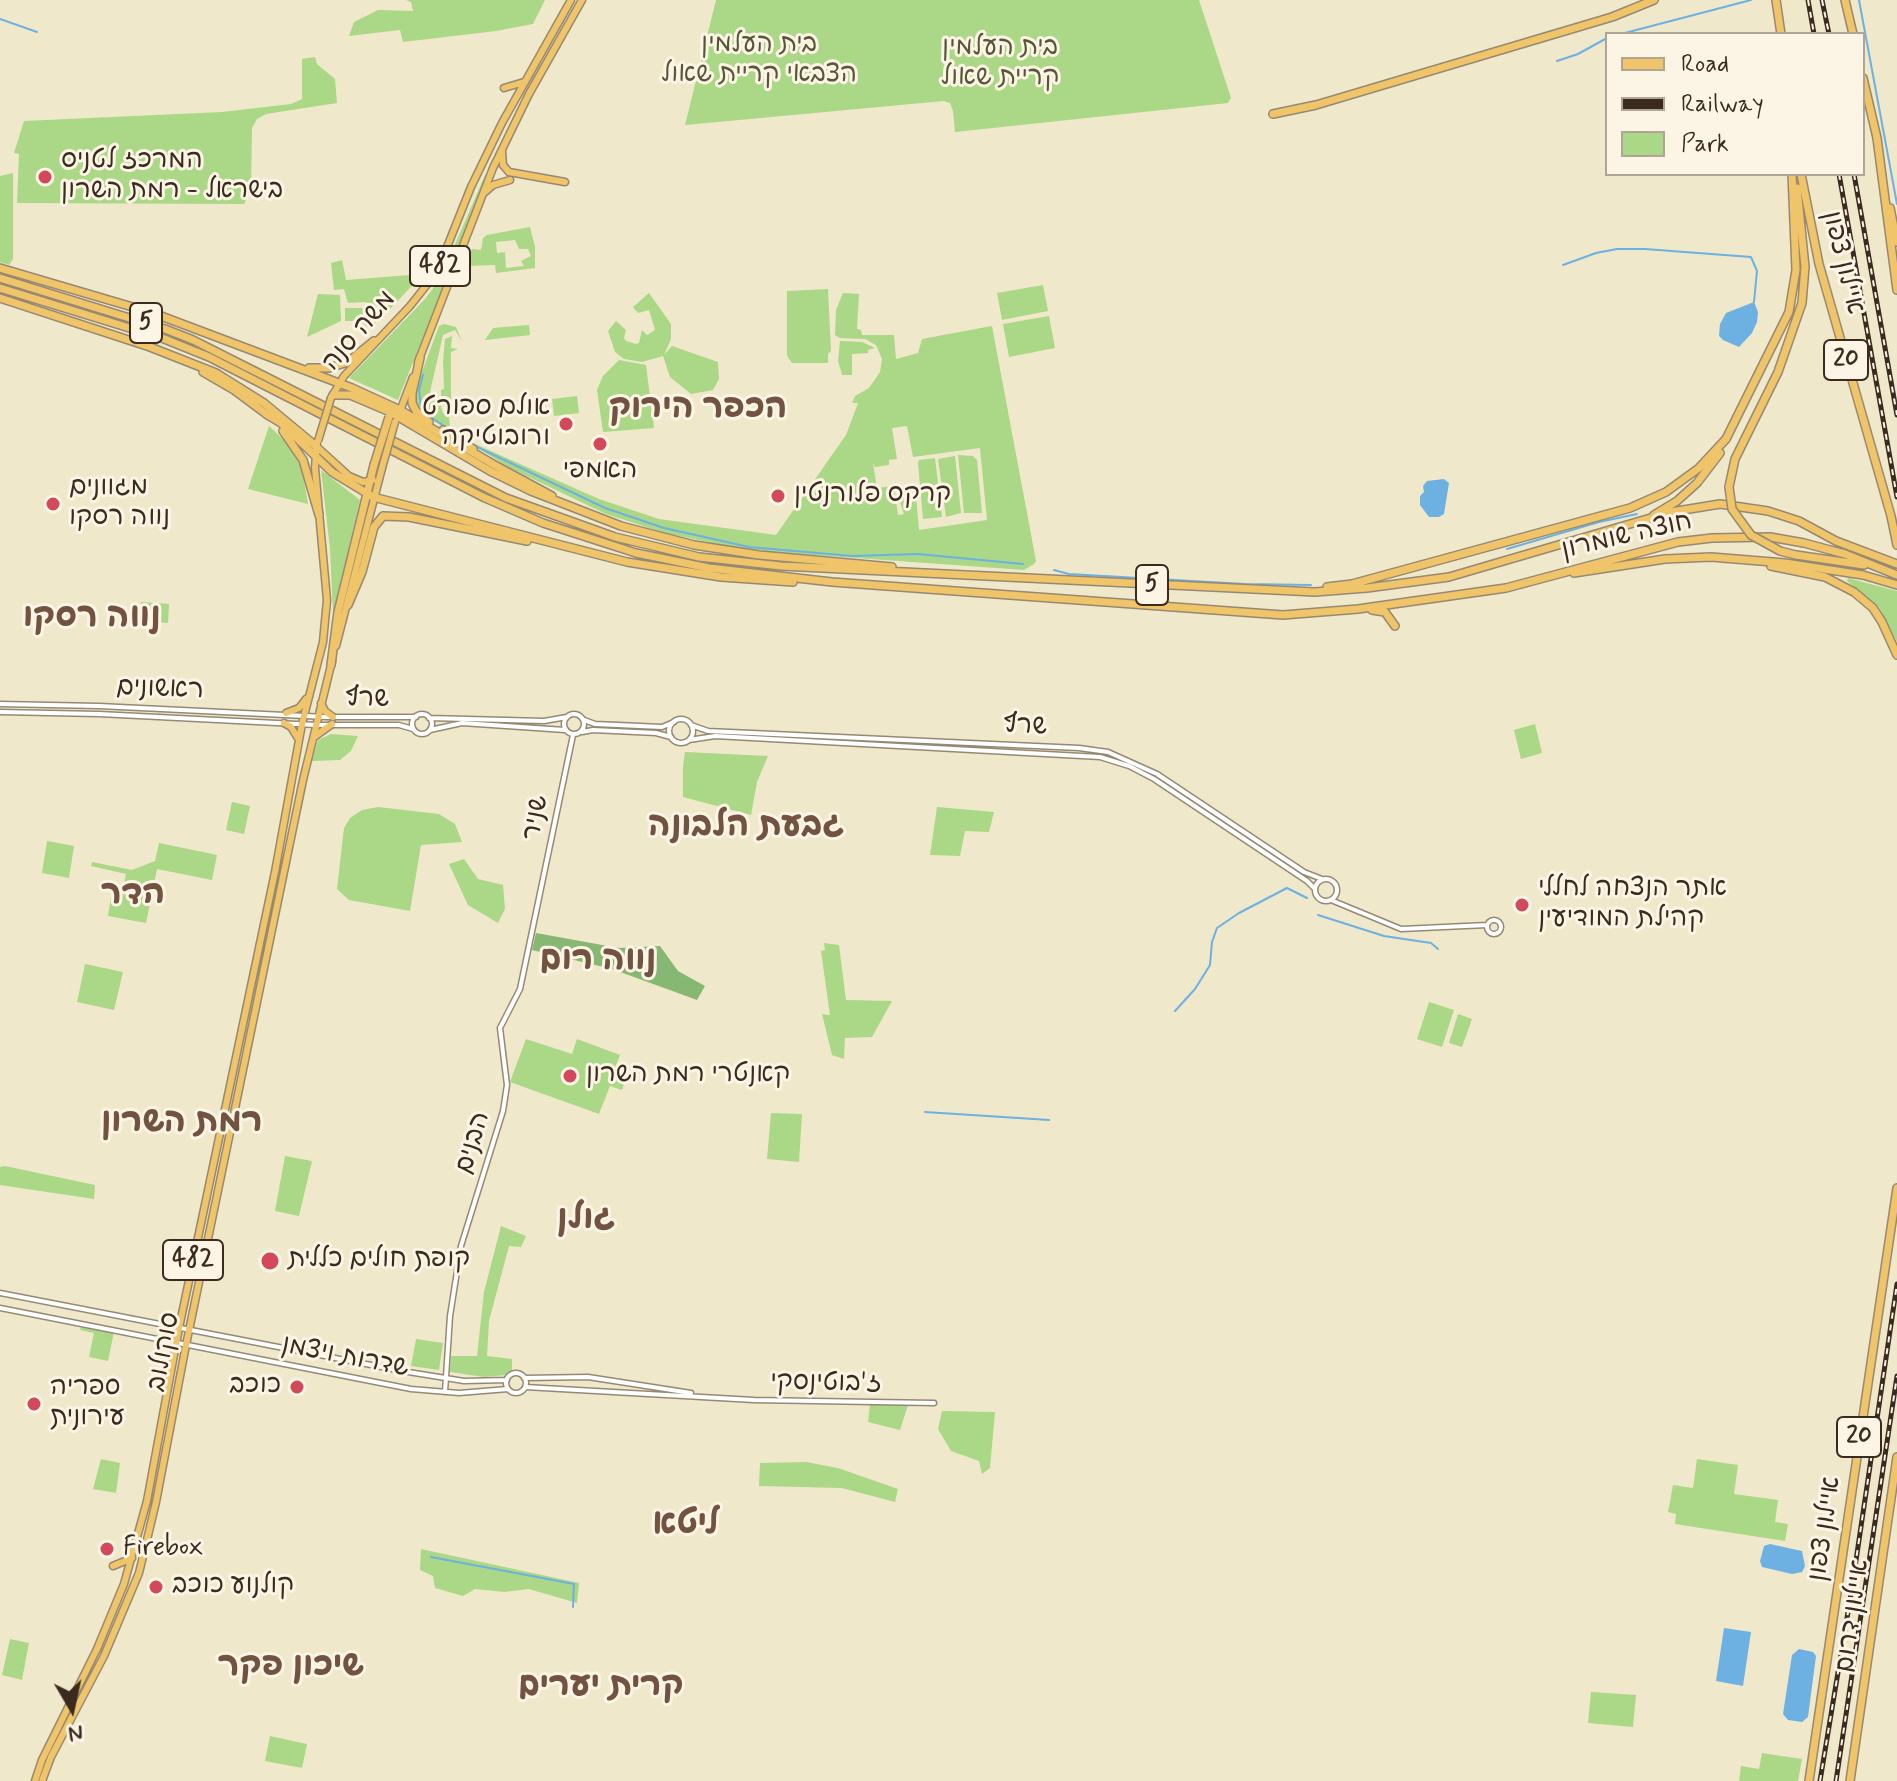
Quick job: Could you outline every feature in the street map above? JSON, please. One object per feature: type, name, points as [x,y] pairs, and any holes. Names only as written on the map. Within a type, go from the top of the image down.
[{"type":"highway","points":[[1273,114],[1316,105],[1612,17],[1654,0]]},
{"type":"highway","points":[[1775,0],[1780,32]]},
{"type":"highway","points":[[1845,0],[1853,32]]},
{"type":"highway","points":[[1865,87],[1897,242]]},
{"type":"highway","points":[[1877,138],[1897,290]]},
{"type":"highway","points":[[1644,521],[1677,501],[1697,483],[1721,451],[1783,326],[1792,298],[1796,256],[1796,176]]},
{"type":"highway","points":[[1796,176],[1805,256],[1802,303],[1778,372],[1735,459],[1729,487],[1732,509],[1751,535],[1780,551],[1879,568]]},
{"type":"highway","name":"איילון צפון","points":[[1797,176],[1897,545]]},
{"type":"highway","points":[[0,268],[153,313],[385,402],[394,416],[490,471],[578,511],[621,526],[694,545],[759,555],[1006,578]]},
{"type":"highway","name":"5","points":[[0,278],[193,340],[506,498],[615,537],[699,557],[781,566],[1315,592],[1449,577],[1691,508],[1720,504],[1742,505],[1799,521],[1836,541],[1897,564]]},
{"type":"highway","name":"5","points":[[0,288],[162,338],[209,357],[485,498],[543,523],[636,553],[709,568],[832,582],[1263,615],[1412,602]]},
{"type":"highway","points":[[0,298],[150,347],[216,373],[280,414],[317,448],[348,484],[369,495],[553,545]]},
{"type":"highway","points":[[297,367],[329,368],[348,362],[374,341]]},
{"type":"highway","points":[[150,347],[234,390],[317,448]]},
{"type":"highway","points":[[420,358],[412,393],[416,411],[493,464]]},
{"type":"highway","points":[[332,396],[350,395],[493,464],[578,511]]},
{"type":"highway","points":[[1268,591],[1352,584],[1642,504],[1677,485],[1699,468],[1726,439],[1741,412]]},
{"type":"highway","points":[[266,414],[300,452],[319,515]]},
{"type":"highway","points":[[331,665],[338,612],[369,495],[369,482],[379,469],[394,416]]},
{"type":"highway","points":[[348,605],[362,572],[374,527],[383,516],[397,515],[656,568],[766,582],[832,582]]},
{"type":"highway","name":"חוצה שומרון","points":[[1412,602],[1506,588],[1678,542],[1712,538],[1770,537],[1804,543],[1845,554],[1897,575]]},
{"type":"highway","points":[[1506,588],[1582,571],[1665,559],[1711,557],[1785,563],[1897,585]]},
{"type":"highway","points":[[1741,559],[1817,575],[1842,584],[1873,608],[1888,632],[1897,655]]},
{"type":"highway","points":[[1358,609],[1385,612],[1395,626],[1395,609],[1412,602]]},
{"type":"highway","name":"איילון צפון","points":[[1809,1781],[1897,1188]]},
{"type":"highway","name":"איילון דרום","points":[[1850,1781],[1897,1457]]},
{"type":"main road","name":"משה סנה","points":[[302,724],[326,619],[317,448],[332,396],[374,341],[410,306],[437,272],[471,187],[524,82],[571,0]]},
{"type":"main road","name":"משה סנה","points":[[394,416],[502,149],[582,0]]},
{"type":"main road","points":[[504,88],[524,82]]},
{"type":"main road","points":[[502,149],[503,165],[509,172],[565,182]]},
{"type":"main road","points":[[483,194],[493,185],[510,180]]},
{"type":"main road","points":[[317,448],[349,476],[369,482]]},
{"type":"main road","name":"482","points":[[316,725],[348,605],[369,495],[379,469]]},
{"type":"main road","points":[[286,713],[299,708],[308,696]]},
{"type":"main road","points":[[312,740],[332,720],[321,703]]},
{"type":"main road","points":[[284,723],[291,727],[299,740]]},
{"type":"main road","name":"סוקולוב","points":[[38,1780],[97,1649],[132,1558],[147,1501],[179,1328],[275,872],[302,724]]},
{"type":"main road","name":"סוקולוב","points":[[38,1780],[104,1656],[139,1573],[316,725]]},
{"type":"main road","points":[[190,1326],[199,1332]]},
{"type":"main road","points":[[113,1566],[132,1558]]},
{"type":"street","name":"ראשונים","points":[[0,704],[318,716]]},
{"type":"street","name":"ראשונים","points":[[0,712],[316,725]]},
{"type":"street","points":[[576,714],[595,724],[662,727],[683,719],[691,725],[692,735],[689,740],[680,743],[656,733],[593,730],[573,735],[565,730],[458,723],[421,733],[413,729],[411,724],[416,717],[424,715],[429,718],[549,721],[576,714]]},
{"type":"street","name":"שרף","points":[[318,716],[413,729]]},
{"type":"street","name":"שרף","points":[[316,725],[332,720],[416,717]]},
{"type":"street","points":[[565,730],[567,717]]},
{"type":"street","points":[[429,718],[432,725],[430,730]]},
{"type":"street","points":[[582,732],[584,720]]},
{"type":"street","points":[[671,737],[670,728],[674,722]]},
{"type":"street","name":"שרף","points":[[691,725],[708,731],[1079,748],[1108,752],[1157,774],[1304,872],[1322,879]]},
{"type":"street","name":"שניר","points":[[538,908],[573,735]]},
{"type":"street","name":"שרף","points":[[689,740],[715,736],[1100,757],[1129,766],[1154,779],[1311,883],[1315,889]]},
{"type":"street","points":[[1348,908],[1332,880],[1322,879],[1315,889],[1320,899],[1331,900],[1348,908],[1401,929],[1487,925]]},
{"type":"street","points":[[1331,900],[1338,891]]},
{"type":"street","name":"הבנים","points":[[445,1392],[450,1316],[461,1246],[503,1111],[507,1085],[500,1028],[520,989],[538,908]]},
{"type":"street","points":[[0,1293],[179,1328],[190,1326]]},
{"type":"street","name":"שדרות ויצמן","points":[[0,1308],[378,1383],[445,1392],[477,1393],[508,1389]]},
{"type":"street","name":"שדרות ויצמן","points":[[199,1332],[338,1360],[445,1377],[484,1382],[507,1380]]},
{"type":"street","points":[[514,1374],[524,1378],[525,1387],[517,1393],[508,1389],[507,1380],[514,1374]]},
{"type":"street","name":"ז'בוטינסקי","points":[[524,1378],[588,1377],[718,1397]]},
{"type":"street","name":"ז'בוטינסקי","points":[[525,1387],[754,1400],[934,1403]]},
{"type":"green space","points":[[406,0],[545,0],[533,24],[496,31],[403,42],[400,30],[349,36],[354,22],[378,10],[413,11],[411,2]]},
{"type":"green space","name":"בית העלמין קריית שאול","points":[[716,0],[1199,0],[1231,98],[1228,103],[955,132],[953,111],[950,103],[944,101],[685,125]]},
{"type":"green space","points":[[315,57],[317,64],[335,79],[337,103],[266,114],[257,119],[252,128],[251,191],[244,204],[17,203],[19,154],[14,153],[24,121],[222,112],[291,104],[302,99],[302,59]]},
{"type":"green space","name":"המרכז לטניס בישראל - רמת השרון","points":[[13,173],[13,259],[9,265],[0,262],[0,176]]},
{"type":"green space","points":[[485,175],[398,400],[349,378],[425,299],[440,279]]},
{"type":"green space","points":[[530,227],[535,247],[535,268],[496,273],[495,265],[466,266],[472,249],[481,250],[483,238]],"holes":[[[515,240],[519,249],[528,249],[531,256],[521,261],[524,266],[506,268],[505,252],[497,253],[496,242]]]},
{"type":"green space","points":[[342,260],[346,280],[423,274],[388,311],[365,302],[348,303],[344,289],[334,290],[331,263]]},
{"type":"green space","points":[[1043,285],[1048,311],[1002,320],[997,293]]},
{"type":"green space","points":[[828,289],[831,351],[828,363],[792,363],[787,356],[787,291]]},
{"type":"green space","points":[[649,293],[671,324],[671,339],[664,355],[672,346],[718,362],[719,379],[713,390],[691,394],[670,377],[663,356],[642,362],[624,359],[615,352],[608,331],[616,321],[626,330],[626,341],[636,344],[642,330],[647,335],[655,330],[649,310],[638,313],[633,307]]},
{"type":"green space","points":[[843,293],[859,294],[857,329],[861,330],[862,335],[894,335],[896,359],[918,353],[922,339],[992,326],[1036,561],[1034,564],[1024,570],[773,552],[665,533],[606,514],[510,468],[424,415],[415,402],[416,388],[439,326],[456,327],[462,341],[455,330],[443,335],[430,392],[437,393],[443,413],[449,416],[450,428],[475,444],[599,499],[659,519],[776,535],[846,435],[858,403],[852,403],[855,396],[869,388],[880,372],[882,359],[876,345],[865,339],[835,335],[836,310]],"holes":[[[907,426],[913,457],[980,448],[987,520],[919,530],[916,496],[899,499],[904,514],[898,515],[894,486],[877,488],[873,463],[875,467],[889,465],[889,460],[897,459],[892,428]]]},
{"type":"green space","points":[[318,294],[340,295],[341,321],[307,337]]},
{"type":"green space","points":[[345,308],[366,308],[383,314],[370,329],[359,321],[345,321]]},
{"type":"green space","points":[[1049,316],[1055,348],[1009,357],[1003,324]]},
{"type":"green space","points":[[529,325],[530,335],[485,340],[493,328]]},
{"type":"green space","points":[[452,336],[451,348],[458,349],[451,352],[451,414],[444,404],[447,404],[441,390],[444,389],[445,339]]},
{"type":"green space","points":[[840,341],[862,342],[875,348],[868,350],[868,353],[852,354],[852,375],[842,375],[838,361]]},
{"type":"green space","points":[[619,360],[646,365],[654,428],[603,432],[597,390],[603,376]]},
{"type":"green space","points":[[577,396],[579,413],[554,416],[552,399]]},
{"type":"green space","points":[[269,426],[287,443],[297,459],[308,504],[248,489]]},
{"type":"green space","points":[[958,455],[973,456],[977,460],[982,513],[964,513]]},
{"type":"green space","points":[[955,456],[961,513],[946,517],[938,459]]},
{"type":"green space","points":[[935,458],[942,517],[923,519],[918,463],[919,460]]},
{"type":"green space","points":[[321,470],[360,500],[333,614],[330,549]]},
{"type":"green space","points":[[1848,578],[1897,591],[1897,642],[1879,607],[1847,581]]},
{"type":"green space","points":[[141,602],[169,604],[168,623],[150,622],[151,612],[140,611]]},
{"type":"green space","points":[[1535,724],[1542,753],[1521,759],[1514,730]]},
{"type":"green space","points":[[331,734],[358,736],[351,751],[340,760],[312,761],[318,740]]},
{"type":"green space","points":[[685,752],[768,756],[757,782],[751,815],[683,797]]},
{"type":"green space","points":[[232,802],[250,806],[244,834],[226,830]]},
{"type":"green space","points":[[378,807],[439,814],[455,824],[462,842],[421,845],[410,911],[349,900],[337,889],[344,828],[350,818],[362,810]]},
{"type":"green space","points":[[937,807],[994,812],[989,832],[965,831],[960,856],[930,855]]},
{"type":"green space","points":[[47,841],[74,846],[69,878],[42,873]]},
{"type":"green space","points":[[159,843],[217,855],[212,880],[157,869],[146,923],[108,916],[111,897],[121,898],[126,874],[91,866],[92,862],[132,870],[155,861]]},
{"type":"green space","points":[[464,859],[478,879],[503,885],[505,909],[498,923],[468,905],[449,864]]},
{"type":"green space","points":[[536,933],[619,948],[660,946],[678,971],[705,986],[697,1000],[612,969],[532,950]]},
{"type":"green space","points":[[824,943],[839,945],[846,1000],[892,1001],[872,1037],[845,1038],[844,1059],[832,1055],[822,1014],[830,1015],[821,951],[825,950]]},
{"type":"green space","points":[[85,964],[123,972],[114,1010],[77,1002]]},
{"type":"green space","points":[[1429,1002],[1454,1010],[1442,1047],[1417,1039]]},
{"type":"green space","points":[[1458,1014],[1472,1019],[1462,1047],[1449,1043]]},
{"type":"green space","name":"קאנטרי רמת השרון","points":[[526,1039],[572,1054],[577,1039],[620,1055],[616,1065],[629,1070],[622,1090],[610,1086],[599,1114],[510,1082]]},
{"type":"green space","points":[[771,1113],[802,1114],[799,1162],[767,1159]]},
{"type":"green space","points":[[285,1156],[312,1161],[299,1216],[275,1211]]},
{"type":"green space","points":[[0,1167],[95,1185],[94,1199],[0,1185]]},
{"type":"green space","points":[[501,1226],[526,1236],[521,1247],[509,1246],[489,1321],[487,1356],[512,1359],[512,1372],[484,1377],[450,1372],[451,1356],[477,1356],[484,1292]]},
{"type":"green space","points":[[82,1325],[114,1332],[108,1361],[89,1357],[94,1333],[80,1330]]},
{"type":"green space","points":[[416,1339],[443,1343],[439,1370],[411,1366]]},
{"type":"green space","points":[[870,1404],[908,1405],[900,1430],[868,1422]]},
{"type":"green space","points":[[942,1411],[995,1412],[990,1468],[982,1474],[979,1461],[951,1451],[938,1429]]},
{"type":"green space","points":[[101,1459],[120,1463],[116,1493],[93,1489]]},
{"type":"green space","points":[[1697,1459],[1738,1465],[1734,1494],[1778,1500],[1775,1522],[1788,1524],[1785,1541],[1675,1524],[1676,1514],[1668,1512],[1673,1485],[1693,1488]]},
{"type":"green space","points":[[806,1462],[838,1468],[898,1489],[895,1502],[842,1488],[759,1486],[760,1463]]},
{"type":"green space","points":[[421,1549],[579,1583],[577,1603],[529,1589],[504,1592],[475,1589],[463,1596],[435,1588],[433,1576],[420,1570]]},
{"type":"green space","points":[[10,1639],[29,1643],[22,1680],[2,1675]]},
{"type":"green space","points":[[1591,1692],[1636,1695],[1633,1727],[1588,1723]]},
{"type":"green space","points":[[270,1736],[307,1744],[302,1768],[265,1761]]},
{"type":"green space","points":[[1762,1753],[1802,1759],[1798,1781],[1739,1781],[1741,1766],[1759,1769]]},
{"type":"water","points":[[1754,302],[1758,312],[1752,333],[1739,347],[1723,340],[1719,336],[1720,324],[1726,313]]},
{"type":"water","points":[[1444,479],[1449,483],[1444,514],[1429,517],[1420,505],[1423,486],[1427,481]]},
{"type":"water","points":[[1770,1544],[1802,1551],[1805,1566],[1802,1572],[1792,1574],[1762,1567],[1760,1561],[1764,1546]]},
{"type":"water","points":[[1724,1628],[1751,1632],[1743,1686],[1716,1681]]},
{"type":"water","points":[[1799,1649],[1813,1652],[1816,1656],[1808,1717],[1802,1722],[1788,1720],[1783,1714],[1792,1655]]},
{"type":"waterway","points":[[1629,32],[1751,0]]},
{"type":"waterway","points":[[1859,0],[1865,32]]},
{"type":"waterway","points":[[0,19],[37,32]]},
{"type":"waterway","points":[[1865,32],[1897,204]]},
{"type":"waterway","points":[[1557,61],[1605,39]]},
{"type":"waterway","points":[[1563,265],[1617,249],[1751,257],[1757,271],[1754,302]]},
{"type":"waterway","points":[[423,375],[419,390],[421,406],[432,418],[475,446],[605,508],[664,528],[749,547],[852,556],[918,554],[1023,564]]},
{"type":"waterway","points":[[1507,549],[1637,514]]},
{"type":"waterway","points":[[1054,570],[1069,574],[1311,585]]},
{"type":"waterway","points":[[1175,1011],[1195,989],[1210,965],[1217,928],[1287,888],[1307,898]]},
{"type":"waterway","points":[[1318,915],[1384,936],[1431,943],[1438,949]]},
{"type":"waterway","points":[[925,1112],[1049,1120]]},
{"type":"waterway","points":[[431,1557],[574,1584],[573,1607]]},
{"type":"railway","points":[[1808,0],[1814,32]]},
{"type":"railway","points":[[1822,0],[1829,32]]},
{"type":"railway","points":[[1839,176],[1897,497]]},
{"type":"railway","points":[[1854,176],[1897,415]]},
{"type":"railway","points":[[1820,1781],[1897,1284]]},
{"type":"railway","points":[[1836,1781],[1897,1376]]},
{"type":"place","name":"המרכז לטניס בישראל - רמת השרון","points":[[45,177]]},
{"type":"place","name":"אולם ספורט ורובוטיקה","points":[[566,424]]},
{"type":"place","name":"האמפי","points":[[600,444]]},
{"type":"place","name":"קרקס פלורנטין","points":[[778,496]]},
{"type":"place","name":"מגוונים נווה רסקו","points":[[53,504]]},
{"type":"place","name":"אתר הנצחה לחללי קהילת המודיעין","points":[[1522,905]]},
{"type":"place","name":"קאנטרי רמת השרון","points":[[570,1076]]},
{"type":"place","name":"קופת חולים כללית","points":[[270,1261]]},
{"type":"place","name":"כוכב","points":[[297,1387]]},
{"type":"place","name":"ספריה עירונית","points":[[34,1404]]},
{"type":"place","name":"Firebox","points":[[107,1549]]},
{"type":"place","name":"קולנוע כוכב","points":[[156,1587]]},
{"type":"district","name":"הכפר הירוק","points":[[698,410]]},
{"type":"district","name":"נווה רסקו","points":[[92,619]]},
{"type":"district","name":"גבעת הלבונה","points":[[746,828]]},
{"type":"district","name":"הדר","points":[[133,896]]},
{"type":"district","name":"נווה רום","points":[[598,962]]},
{"type":"district","name":"רמת השרון","points":[[182,1124]]},
{"type":"district","name":"גולן","points":[[586,1221]]},
{"type":"district","name":"ליטא","points":[[686,1526]]},
{"type":"district","name":"שיכון פקר","points":[[291,1668]]},
{"type":"district","name":"קרית יערים","points":[[601,1688]]},
{"type":"park label","name":"בית העלמין הצבאי קריית שאול","points":[[759,61]]}]
